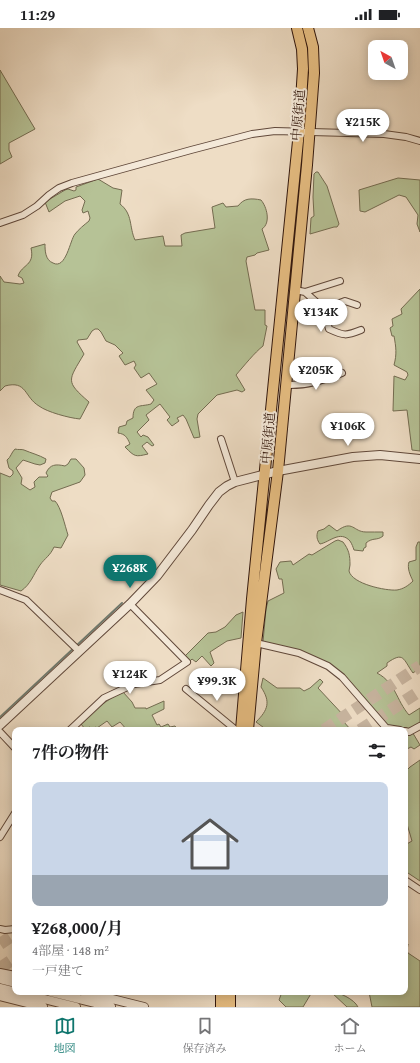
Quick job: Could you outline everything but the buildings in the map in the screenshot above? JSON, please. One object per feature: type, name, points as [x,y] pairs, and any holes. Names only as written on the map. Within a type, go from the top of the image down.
[{"type":"main road","name":"中原街道","points":[[248,727],[256,643],[278,471],[286,385],[300,291],[304,131],[302,49],[297,28]]},
{"type":"main road","name":"中原街道","points":[[241,727],[264,474],[304,131],[314,73],[313,47],[308,28]]},
{"type":"main road","points":[[221,995],[221,1007]]},
{"type":"main road","points":[[230,995],[230,1007]]},
{"type":"street","points":[[0,223],[23,215],[37,206],[59,188],[252,134],[275,131],[304,131],[384,134],[406,137],[420,141]]},
{"type":"street","points":[[300,291],[340,281]]},
{"type":"street","points":[[300,291],[324,309],[329,329],[340,334],[348,335],[361,330]]},
{"type":"street","points":[[324,309],[345,301],[357,305]]},
{"type":"street","points":[[286,385],[299,386],[323,381],[342,373]]},
{"type":"street","points":[[221,439],[236,482]]},
{"type":"street","points":[[0,725],[130,604],[157,576],[219,492],[227,486],[264,474],[353,457],[380,455],[420,459]]},
{"type":"street","points":[[0,590],[26,600],[79,651]]},
{"type":"street","points":[[73,727],[104,698],[134,684],[160,680],[187,662],[130,604]]},
{"type":"street","points":[[256,643],[299,653],[328,666],[342,677],[386,727]]},
{"type":"street","points":[[186,689],[232,727]]},
{"type":"street","points":[[408,732],[420,726]]},
{"type":"street","points":[[0,732],[12,745]]},
{"type":"street","points":[[0,837],[12,818]]},
{"type":"street","points":[[408,882],[420,890]]},
{"type":"street","points":[[0,929],[12,929]]},
{"type":"street","points":[[0,973],[12,975]]},
{"type":"street","points":[[0,979],[12,982]]},
{"type":"street","points":[[0,988],[12,991]]},
{"type":"street","points":[[28,995],[76,1007]]},
{"type":"street","points":[[63,995],[111,1007]]},
{"type":"street","points":[[96,995],[144,1007]]},
{"type":"street","points":[[0,996],[15,1004],[43,1007]]},
{"type":"green space","points":[[0,70],[35,129],[9,143],[9,150],[12,157],[0,164]]},
{"type":"green space","points":[[318,172],[327,186],[339,224],[337,227],[310,234],[311,218],[314,216],[314,174]]},
{"type":"green space","points":[[398,178],[420,180],[420,232],[417,224],[418,215],[406,197],[399,195],[365,212],[360,211],[359,190]]},
{"type":"green space","points":[[98,179],[113,188],[122,190],[120,204],[129,216],[135,240],[163,236],[165,246],[182,246],[181,235],[215,228],[212,207],[223,203],[226,207],[238,206],[243,201],[248,199],[261,200],[267,215],[265,226],[262,229],[269,250],[247,257],[246,261],[255,310],[265,310],[265,325],[267,326],[263,346],[236,375],[245,390],[242,392],[237,390],[217,395],[198,414],[197,419],[200,437],[194,438],[183,415],[177,418],[179,421],[172,426],[167,420],[170,417],[160,404],[146,415],[149,420],[137,432],[141,437],[143,435],[148,437],[154,445],[152,446],[147,442],[142,446],[148,454],[140,456],[133,454],[125,447],[130,444],[126,436],[118,433],[119,427],[126,425],[127,421],[133,418],[134,410],[138,406],[151,404],[154,400],[146,390],[157,384],[149,373],[141,378],[134,368],[136,365],[134,361],[125,365],[119,356],[123,353],[115,345],[106,341],[98,329],[92,331],[87,339],[78,340],[77,342],[84,354],[72,376],[73,385],[89,402],[80,419],[58,414],[43,408],[30,398],[25,390],[17,385],[5,386],[0,391],[0,276],[4,282],[24,283],[22,278],[18,276],[22,269],[30,262],[32,254],[31,248],[45,244],[48,260],[57,264],[61,262],[67,253],[73,237],[89,221],[90,218],[88,211],[83,213],[82,210],[85,201],[80,196],[65,201],[49,212],[45,202],[65,190],[68,189],[74,191],[76,190],[76,187]]},
{"type":"green space","points":[[420,289],[420,451],[412,450],[407,410],[393,411],[394,376],[405,380],[408,375],[407,372],[394,365],[396,347],[394,336],[392,336],[390,328],[393,326],[392,319],[402,314],[401,309]]},
{"type":"green space","points":[[15,449],[23,450],[46,459],[45,463],[40,465],[23,460],[16,468],[22,478],[21,484],[30,490],[35,487],[34,482],[39,477],[48,476],[46,473],[51,466],[65,466],[71,459],[76,459],[84,468],[85,475],[80,482],[52,492],[50,498],[52,501],[55,501],[59,508],[68,535],[61,548],[54,547],[51,553],[40,565],[30,582],[21,591],[0,585],[0,473],[10,477],[13,474],[13,471],[9,468],[7,460]]},
{"type":"green space","points":[[329,525],[337,531],[346,526],[350,526],[366,532],[383,532],[383,536],[366,543],[366,547],[363,551],[354,550],[350,541],[342,537],[320,544],[317,538],[318,531]]},
{"type":"green space","points":[[338,540],[343,542],[348,550],[350,561],[349,571],[351,576],[356,580],[370,586],[392,590],[403,588],[413,581],[409,572],[408,564],[409,562],[416,560],[416,547],[418,542],[420,542],[420,672],[417,670],[413,673],[403,658],[400,657],[387,663],[387,666],[377,673],[392,687],[409,715],[420,708],[420,725],[411,730],[420,745],[414,749],[411,747],[408,748],[408,727],[392,727],[383,722],[349,680],[334,667],[315,657],[263,642],[268,601],[284,593],[282,579],[279,579],[276,569],[280,562],[291,561],[293,565],[309,554],[312,555]]},
{"type":"green space","points":[[243,612],[241,638],[227,641],[210,652],[214,663],[211,666],[202,656],[196,662],[192,659],[190,661],[185,656],[208,633],[216,632],[225,627],[236,615]]},
{"type":"green space","points":[[263,678],[277,688],[300,688],[304,691],[320,679],[323,682],[318,688],[346,718],[343,721],[348,727],[263,727],[256,722],[263,714],[267,706],[266,697],[261,687]]},
{"type":"green space","points":[[123,692],[135,708],[146,709],[164,701],[164,709],[152,715],[157,725],[159,724],[161,727],[124,727],[120,722],[112,727],[107,721],[98,727],[83,727],[81,724],[86,719],[105,702]]},
{"type":"green space","points":[[168,724],[170,727],[161,727]]},
{"type":"green space","points":[[420,760],[420,881],[408,873],[408,843],[412,841],[408,827],[408,769]]},
{"type":"green space","points":[[408,953],[420,961],[420,1007],[372,1007],[370,995],[408,995]]},
{"type":"green space","points":[[281,995],[310,995],[303,1007],[286,1007],[279,1000]]},
{"type":"green space","points":[[334,995],[346,996],[358,1007],[347,1007]]},
{"type":"waterway","points":[[0,717],[122,603]]},
{"type":"tunnel","points":[[328,727],[420,666]]},
{"type":"tunnel","points":[[365,727],[420,691]]},
{"type":"tunnel","points":[[0,944],[12,936]]},
{"type":"tunnel","points":[[0,968],[12,960]]}]
